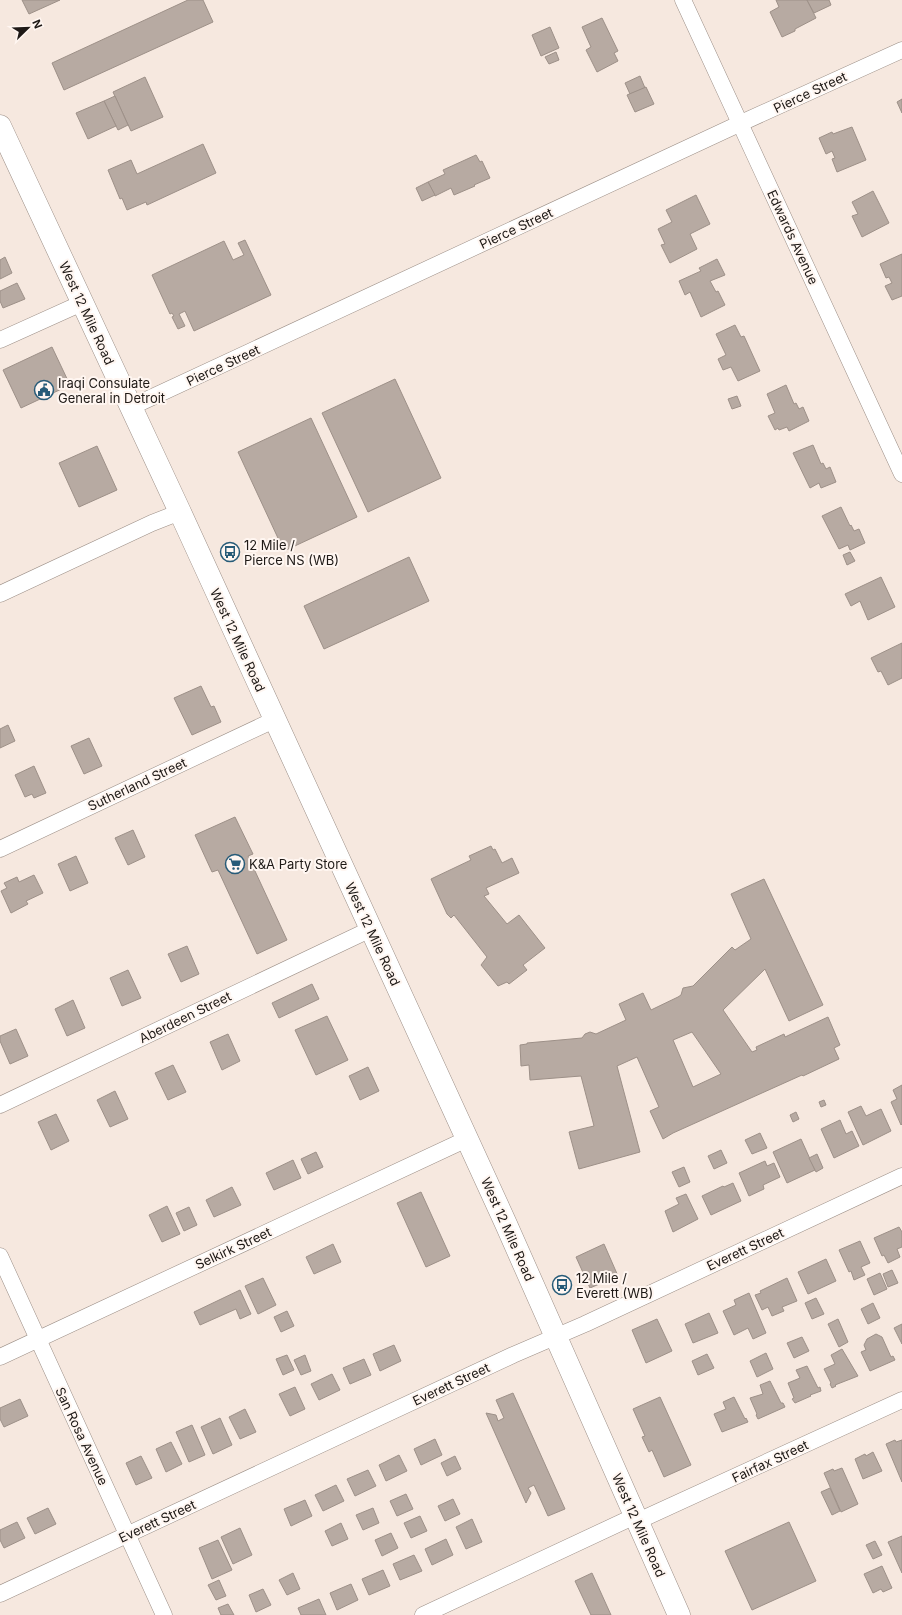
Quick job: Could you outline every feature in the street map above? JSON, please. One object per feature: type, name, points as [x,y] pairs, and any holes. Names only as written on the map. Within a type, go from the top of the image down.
[{"type":"main road","name":"West 12 Mile Road","points":[[0,126],[180,512],[467,1139],[679,1615]]},
{"type":"street","name":"Edwards Avenue","points":[[683,0],[902,474]]},
{"type":"street","name":"Pierce Street","points":[[131,407],[741,123],[902,50]]},
{"type":"street","points":[[0,340],[82,303]]},
{"type":"street","points":[[0,594],[152,523],[180,512]]},
{"type":"street","name":"Sutherland Street","points":[[0,849],[274,720]]},
{"type":"street","name":"Aberdeen Street","points":[[0,1105],[371,930]]},
{"type":"street","name":"Selkirk Street","points":[[0,1357],[467,1139]]},
{"type":"street","name":"Everett Street","points":[[0,1594],[902,1176]]},
{"type":"street","name":"San Rosa Avenue","points":[[0,1256],[164,1615]]},
{"type":"street","name":"Fairfax Street","points":[[423,1615],[902,1400]]},
{"type":"building","points":[[22,0],[60,0],[29,14]]},
{"type":"building","points":[[188,0],[203,0],[213,22],[64,90],[52,63]]},
{"type":"building","points":[[776,0],[807,0],[816,18],[782,37],[770,12],[779,7]]},
{"type":"building","points":[[807,0],[829,0],[831,5],[814,13]]},
{"type":"building","points":[[602,18],[618,51],[614,53],[618,61],[597,72],[586,50],[591,47],[582,27]]},
{"type":"building","points":[[550,27],[559,48],[541,56],[532,35]]},
{"type":"building","points":[[556,52],[559,60],[549,64],[545,57]]},
{"type":"building","points":[[640,76],[645,88],[630,94],[625,83]]},
{"type":"building","points":[[145,77],[163,117],[131,131],[113,92]]},
{"type":"building","points":[[646,87],[654,104],[635,112],[627,95]]},
{"type":"building","points":[[115,96],[128,125],[118,130],[104,101]]},
{"type":"building","points":[[902,99],[902,113],[897,102]]},
{"type":"building","points":[[104,101],[116,126],[88,139],[76,113]]},
{"type":"building","points":[[852,127],[866,160],[837,172],[832,159],[835,158],[832,151],[826,154],[819,138],[832,132],[833,134]]},
{"type":"building","points":[[203,144],[216,173],[147,205],[146,202],[127,210],[122,198],[120,199],[108,170],[131,160],[137,174]]},
{"type":"building","points":[[476,155],[480,162],[482,161],[490,178],[454,195],[451,188],[435,196],[428,182],[445,174],[443,170]]},
{"type":"building","points":[[428,182],[435,195],[422,201],[416,188]]},
{"type":"building","points":[[873,191],[889,223],[862,237],[852,216],[858,214],[852,202]]},
{"type":"building","points":[[696,195],[710,224],[690,234],[697,249],[670,263],[661,245],[665,244],[658,229],[672,222],[666,210]]},
{"type":"building","points":[[245,240],[271,295],[194,331],[185,311],[179,314],[185,326],[178,329],[172,317],[174,316],[172,313],[170,314],[152,275],[224,241],[233,260],[244,255],[238,243]]},
{"type":"building","points":[[902,254],[902,296],[892,300],[885,286],[892,283],[889,277],[886,278],[880,264]]},
{"type":"building","points":[[5,257],[12,273],[0,279],[0,260]]},
{"type":"building","points":[[717,259],[725,275],[710,281],[716,292],[718,291],[725,305],[701,317],[690,292],[685,295],[679,281],[701,271],[699,268]]},
{"type":"building","points":[[17,283],[25,299],[3,308],[0,301],[0,291]]},
{"type":"building","points":[[735,325],[741,337],[744,336],[760,371],[738,381],[731,367],[723,370],[718,359],[726,355],[716,334]]},
{"type":"building","points":[[52,347],[70,385],[21,408],[3,370]]},
{"type":"building","points":[[395,379],[441,478],[368,512],[322,413]]},
{"type":"building","points":[[786,385],[794,404],[796,403],[799,409],[803,407],[809,421],[789,431],[787,427],[779,430],[778,428],[775,430],[768,416],[775,413],[767,394]]},
{"type":"building","points":[[737,396],[741,406],[732,409],[728,399]]},
{"type":"building","points":[[311,418],[357,517],[284,551],[238,452]]},
{"type":"building","points":[[813,445],[821,464],[823,463],[826,469],[830,467],[836,482],[821,488],[819,483],[810,488],[793,453]]},
{"type":"building","points":[[97,446],[117,490],[79,507],[59,463]]},
{"type":"building","points":[[841,507],[850,526],[851,525],[854,531],[859,529],[865,543],[850,550],[848,545],[839,549],[822,516]]},
{"type":"building","points":[[850,552],[855,561],[847,565],[843,555]]},
{"type":"building","points":[[409,557],[429,601],[324,649],[304,606]]},
{"type":"building","points":[[881,577],[895,607],[868,620],[860,601],[851,606],[845,594]]},
{"type":"building","points":[[902,643],[902,678],[888,685],[881,671],[878,672],[871,658]]},
{"type":"building","points":[[201,686],[211,707],[214,706],[221,722],[192,735],[174,698]]},
{"type":"building","points":[[8,725],[15,741],[0,748],[0,729]]},
{"type":"building","points":[[89,738],[102,766],[84,774],[71,746]]},
{"type":"building","points":[[34,766],[46,793],[34,798],[32,794],[25,797],[15,775]]},
{"type":"building","points":[[235,817],[253,854],[248,856],[287,940],[257,954],[218,870],[212,872],[195,835]]},
{"type":"building","points":[[133,830],[145,857],[128,865],[115,838]]},
{"type":"building","points":[[491,846],[493,850],[495,849],[502,863],[512,858],[519,873],[486,888],[489,894],[484,896],[507,924],[519,915],[545,948],[523,965],[527,970],[509,984],[507,982],[498,986],[481,965],[487,957],[454,915],[451,918],[447,914],[431,879],[471,860],[469,856]]},
{"type":"building","points":[[76,856],[88,883],[70,891],[58,864]]},
{"type":"building","points":[[34,875],[43,893],[26,901],[28,904],[11,913],[1,891],[7,888],[4,883],[17,877],[19,882]]},
{"type":"building","points":[[764,879],[823,1005],[789,1021],[765,969],[723,1010],[752,1052],[757,1050],[756,1047],[784,1034],[785,1037],[828,1017],[840,1045],[834,1048],[839,1059],[673,1133],[663,1139],[650,1111],[659,1107],[637,1057],[617,1066],[640,1152],[579,1169],[569,1132],[594,1126],[581,1076],[530,1080],[529,1065],[521,1066],[520,1045],[527,1043],[582,1038],[585,1034],[590,1032],[596,1034],[626,1020],[619,1004],[643,993],[651,1010],[681,995],[683,988],[693,986],[732,947],[735,950],[751,939],[731,894]],"holes":[[[692,1032],[721,1074],[693,1087],[673,1040]]]},
{"type":"building","points":[[187,946],[199,974],[181,982],[168,954]]},
{"type":"building","points":[[128,970],[141,998],[122,1006],[110,978]]},
{"type":"building","points":[[312,984],[319,999],[279,1018],[272,1003]]},
{"type":"building","points":[[73,1000],[85,1028],[67,1036],[55,1009]]},
{"type":"building","points":[[327,1016],[348,1060],[316,1075],[295,1030]]},
{"type":"building","points":[[16,1029],[28,1056],[10,1064],[0,1041],[0,1036]]},
{"type":"building","points":[[228,1034],[240,1061],[222,1070],[210,1042]]},
{"type":"building","points":[[173,1065],[186,1092],[168,1100],[155,1073]]},
{"type":"building","points":[[368,1067],[379,1091],[360,1100],[349,1076]]},
{"type":"building","points":[[902,1085],[901,1125],[891,1102],[897,1099],[893,1090]]},
{"type":"building","points":[[115,1091],[128,1119],[110,1127],[97,1100]]},
{"type":"building","points":[[824,1100],[826,1105],[821,1107],[819,1102]]},
{"type":"building","points":[[861,1106],[866,1116],[881,1109],[891,1131],[863,1145],[848,1112]]},
{"type":"building","points":[[796,1112],[799,1119],[793,1122],[790,1115]]},
{"type":"building","points":[[56,1114],[69,1141],[51,1150],[38,1122]]},
{"type":"building","points":[[840,1120],[846,1134],[852,1131],[859,1146],[834,1158],[821,1129]]},
{"type":"building","points":[[760,1133],[767,1148],[752,1154],[745,1140]]},
{"type":"building","points":[[801,1139],[815,1170],[787,1183],[773,1152]]},
{"type":"building","points":[[721,1150],[727,1163],[714,1169],[708,1156]]},
{"type":"building","points":[[316,1152],[323,1167],[308,1174],[301,1159]]},
{"type":"building","points":[[817,1154],[823,1168],[816,1172],[809,1158]]},
{"type":"building","points":[[293,1160],[301,1178],[274,1190],[266,1173]]},
{"type":"building","points":[[765,1161],[767,1166],[774,1163],[780,1177],[763,1185],[764,1189],[749,1196],[739,1173]]},
{"type":"building","points":[[684,1167],[690,1182],[679,1187],[672,1172]]},
{"type":"building","points":[[733,1183],[741,1201],[711,1215],[702,1196]]},
{"type":"building","points":[[232,1187],[241,1205],[214,1217],[206,1200]]},
{"type":"building","points":[[421,1192],[450,1256],[426,1267],[397,1203]]},
{"type":"building","points":[[686,1194],[698,1219],[673,1232],[665,1211],[679,1204],[676,1198]]},
{"type":"building","points":[[167,1206],[180,1234],[162,1242],[149,1215]]},
{"type":"building","points":[[189,1207],[197,1225],[184,1231],[176,1213]]},
{"type":"building","points":[[899,1227],[902,1232],[902,1247],[897,1249],[900,1257],[888,1263],[884,1255],[882,1256],[874,1238]]},
{"type":"building","points":[[860,1241],[870,1263],[861,1267],[865,1275],[854,1280],[851,1271],[849,1272],[839,1250]]},
{"type":"building","points":[[333,1244],[341,1262],[314,1274],[306,1257]]},
{"type":"building","points":[[604,1244],[618,1276],[590,1288],[576,1257]]},
{"type":"building","points":[[826,1259],[836,1281],[808,1294],[798,1272]]},
{"type":"building","points":[[892,1270],[898,1283],[888,1287],[883,1274]]},
{"type":"building","points":[[880,1273],[887,1289],[874,1295],[867,1279]]},
{"type":"building","points":[[263,1278],[276,1305],[258,1314],[245,1286]]},
{"type":"building","points":[[787,1278],[797,1301],[782,1307],[784,1311],[772,1316],[768,1307],[762,1310],[755,1295]]},
{"type":"building","points":[[240,1290],[251,1314],[240,1319],[236,1309],[200,1325],[194,1312]]},
{"type":"building","points":[[749,1293],[766,1333],[753,1339],[748,1328],[734,1335],[723,1311],[736,1305],[734,1300]]},
{"type":"building","points":[[816,1298],[824,1314],[812,1319],[805,1303]]},
{"type":"building","points":[[873,1303],[880,1318],[868,1324],[861,1309]]},
{"type":"building","points":[[287,1311],[294,1326],[281,1332],[274,1317]]},
{"type":"building","points":[[709,1313],[718,1333],[693,1343],[685,1324]]},
{"type":"building","points":[[657,1319],[672,1351],[646,1363],[632,1330]]},
{"type":"building","points":[[838,1319],[848,1342],[839,1347],[828,1324]]},
{"type":"building","points":[[902,1324],[902,1344],[894,1328]]},
{"type":"building","points":[[876,1334],[882,1337],[891,1357],[893,1356],[895,1360],[870,1371],[861,1352],[866,1350],[864,1345],[867,1339]]},
{"type":"building","points":[[802,1337],[809,1351],[794,1358],[787,1343]]},
{"type":"building","points":[[394,1345],[401,1361],[380,1371],[373,1354]]},
{"type":"building","points":[[842,1349],[858,1376],[835,1385],[836,1386],[832,1388],[824,1369],[835,1364],[831,1355]]},
{"type":"building","points":[[766,1353],[773,1369],[757,1377],[750,1361]]},
{"type":"building","points":[[707,1354],[714,1368],[698,1375],[692,1361]]},
{"type":"building","points":[[287,1355],[294,1370],[283,1375],[276,1359]]},
{"type":"building","points":[[305,1355],[311,1371],[301,1375],[294,1360]]},
{"type":"building","points":[[364,1359],[371,1375],[350,1384],[343,1368]]},
{"type":"building","points":[[807,1366],[821,1391],[795,1403],[792,1399],[794,1398],[788,1383],[800,1378],[796,1370]]},
{"type":"building","points":[[332,1374],[340,1390],[319,1400],[311,1384]]},
{"type":"building","points":[[770,1381],[781,1403],[783,1403],[785,1407],[758,1419],[750,1398],[763,1394],[760,1385]]},
{"type":"building","points":[[295,1387],[305,1409],[290,1416],[279,1394]]},
{"type":"building","points":[[513,1393],[565,1509],[548,1516],[534,1485],[528,1488],[531,1493],[526,1503],[486,1413],[496,1415],[498,1421],[504,1418],[496,1400]]},
{"type":"building","points":[[660,1397],[691,1465],[664,1477],[652,1450],[649,1452],[642,1437],[645,1436],[633,1409]]},
{"type":"building","points":[[734,1397],[748,1422],[722,1432],[714,1414],[726,1409],[723,1402]]},
{"type":"building","points":[[20,1399],[28,1416],[4,1427],[0,1419],[0,1408]]},
{"type":"building","points":[[245,1409],[256,1432],[240,1439],[229,1417]]},
{"type":"building","points":[[220,1418],[232,1445],[213,1454],[201,1427]]},
{"type":"building","points":[[192,1425],[205,1455],[189,1462],[176,1432]]},
{"type":"building","points":[[435,1439],[442,1455],[421,1465],[414,1449]]},
{"type":"building","points":[[895,1440],[896,1442],[902,1440],[902,1482],[886,1444]]},
{"type":"building","points":[[171,1442],[182,1464],[166,1472],[156,1449]]},
{"type":"building","points":[[873,1452],[882,1471],[863,1479],[855,1459]]},
{"type":"building","points":[[399,1455],[407,1471],[386,1481],[379,1465]]},
{"type":"building","points":[[141,1456],[152,1478],[136,1485],[126,1463]]},
{"type":"building","points":[[455,1456],[461,1469],[447,1476],[441,1463]]},
{"type":"building","points":[[842,1468],[858,1504],[841,1512],[824,1473],[833,1469],[834,1471]]},
{"type":"building","points":[[368,1470],[376,1486],[355,1496],[347,1479]]},
{"type":"building","points":[[336,1485],[344,1501],[323,1511],[315,1495]]},
{"type":"building","points":[[830,1488],[840,1511],[832,1515],[821,1492]]},
{"type":"building","points":[[406,1494],[413,1509],[397,1516],[390,1501]]},
{"type":"building","points":[[453,1499],[460,1514],[445,1521],[438,1506]]},
{"type":"building","points":[[305,1500],[312,1516],[291,1526],[284,1509]]},
{"type":"building","points":[[48,1508],[56,1524],[35,1534],[27,1518]]},
{"type":"building","points":[[373,1508],[379,1523],[363,1530],[356,1515]]},
{"type":"building","points":[[420,1516],[427,1531],[411,1538],[404,1523]]},
{"type":"building","points":[[472,1519],[482,1542],[466,1549],[456,1527]]},
{"type":"building","points":[[17,1522],[25,1538],[4,1548],[0,1540],[0,1530]]},
{"type":"building","points":[[789,1522],[816,1581],[752,1610],[725,1551]]},
{"type":"building","points":[[341,1523],[348,1539],[332,1546],[325,1531]]},
{"type":"building","points":[[240,1528],[252,1555],[233,1564],[221,1537]]},
{"type":"building","points":[[391,1533],[398,1548],[382,1556],[375,1540]]},
{"type":"building","points":[[902,1536],[902,1573],[888,1542]]},
{"type":"building","points":[[446,1539],[453,1555],[432,1565],[425,1549]]},
{"type":"building","points":[[218,1540],[232,1570],[212,1579],[199,1548]]},
{"type":"building","points":[[875,1541],[882,1555],[873,1559],[866,1545]]},
{"type":"building","points":[[414,1555],[422,1571],[400,1580],[393,1564]]},
{"type":"building","points":[[882,1566],[892,1588],[883,1592],[881,1589],[873,1593],[864,1574]]},
{"type":"building","points":[[383,1570],[390,1586],[369,1595],[362,1579]]},
{"type":"building","points":[[293,1573],[300,1589],[287,1595],[279,1580]]},
{"type":"building","points":[[592,1573],[611,1615],[591,1615],[575,1581]]},
{"type":"building","points":[[219,1580],[226,1596],[216,1600],[208,1585]]},
{"type":"building","points":[[351,1584],[358,1600],[337,1610],[330,1593]]},
{"type":"building","points":[[263,1589],[271,1605],[256,1612],[249,1595]]},
{"type":"building","points":[[319,1599],[326,1615],[301,1615],[298,1608]]},
{"type":"building","points":[[228,1604],[234,1615],[221,1615],[218,1608]]},
{"type":"place","name":"Iraqi Consulate General in Detroit","points":[[44,390]]},
{"type":"place","name":"12 Mile / Pierce NS (WB)","points":[[230,552]]},
{"type":"place","name":"K&A Party Store","points":[[235,864]]},
{"type":"place","name":"12 Mile / Everett (WB)","points":[[562,1285]]}]
